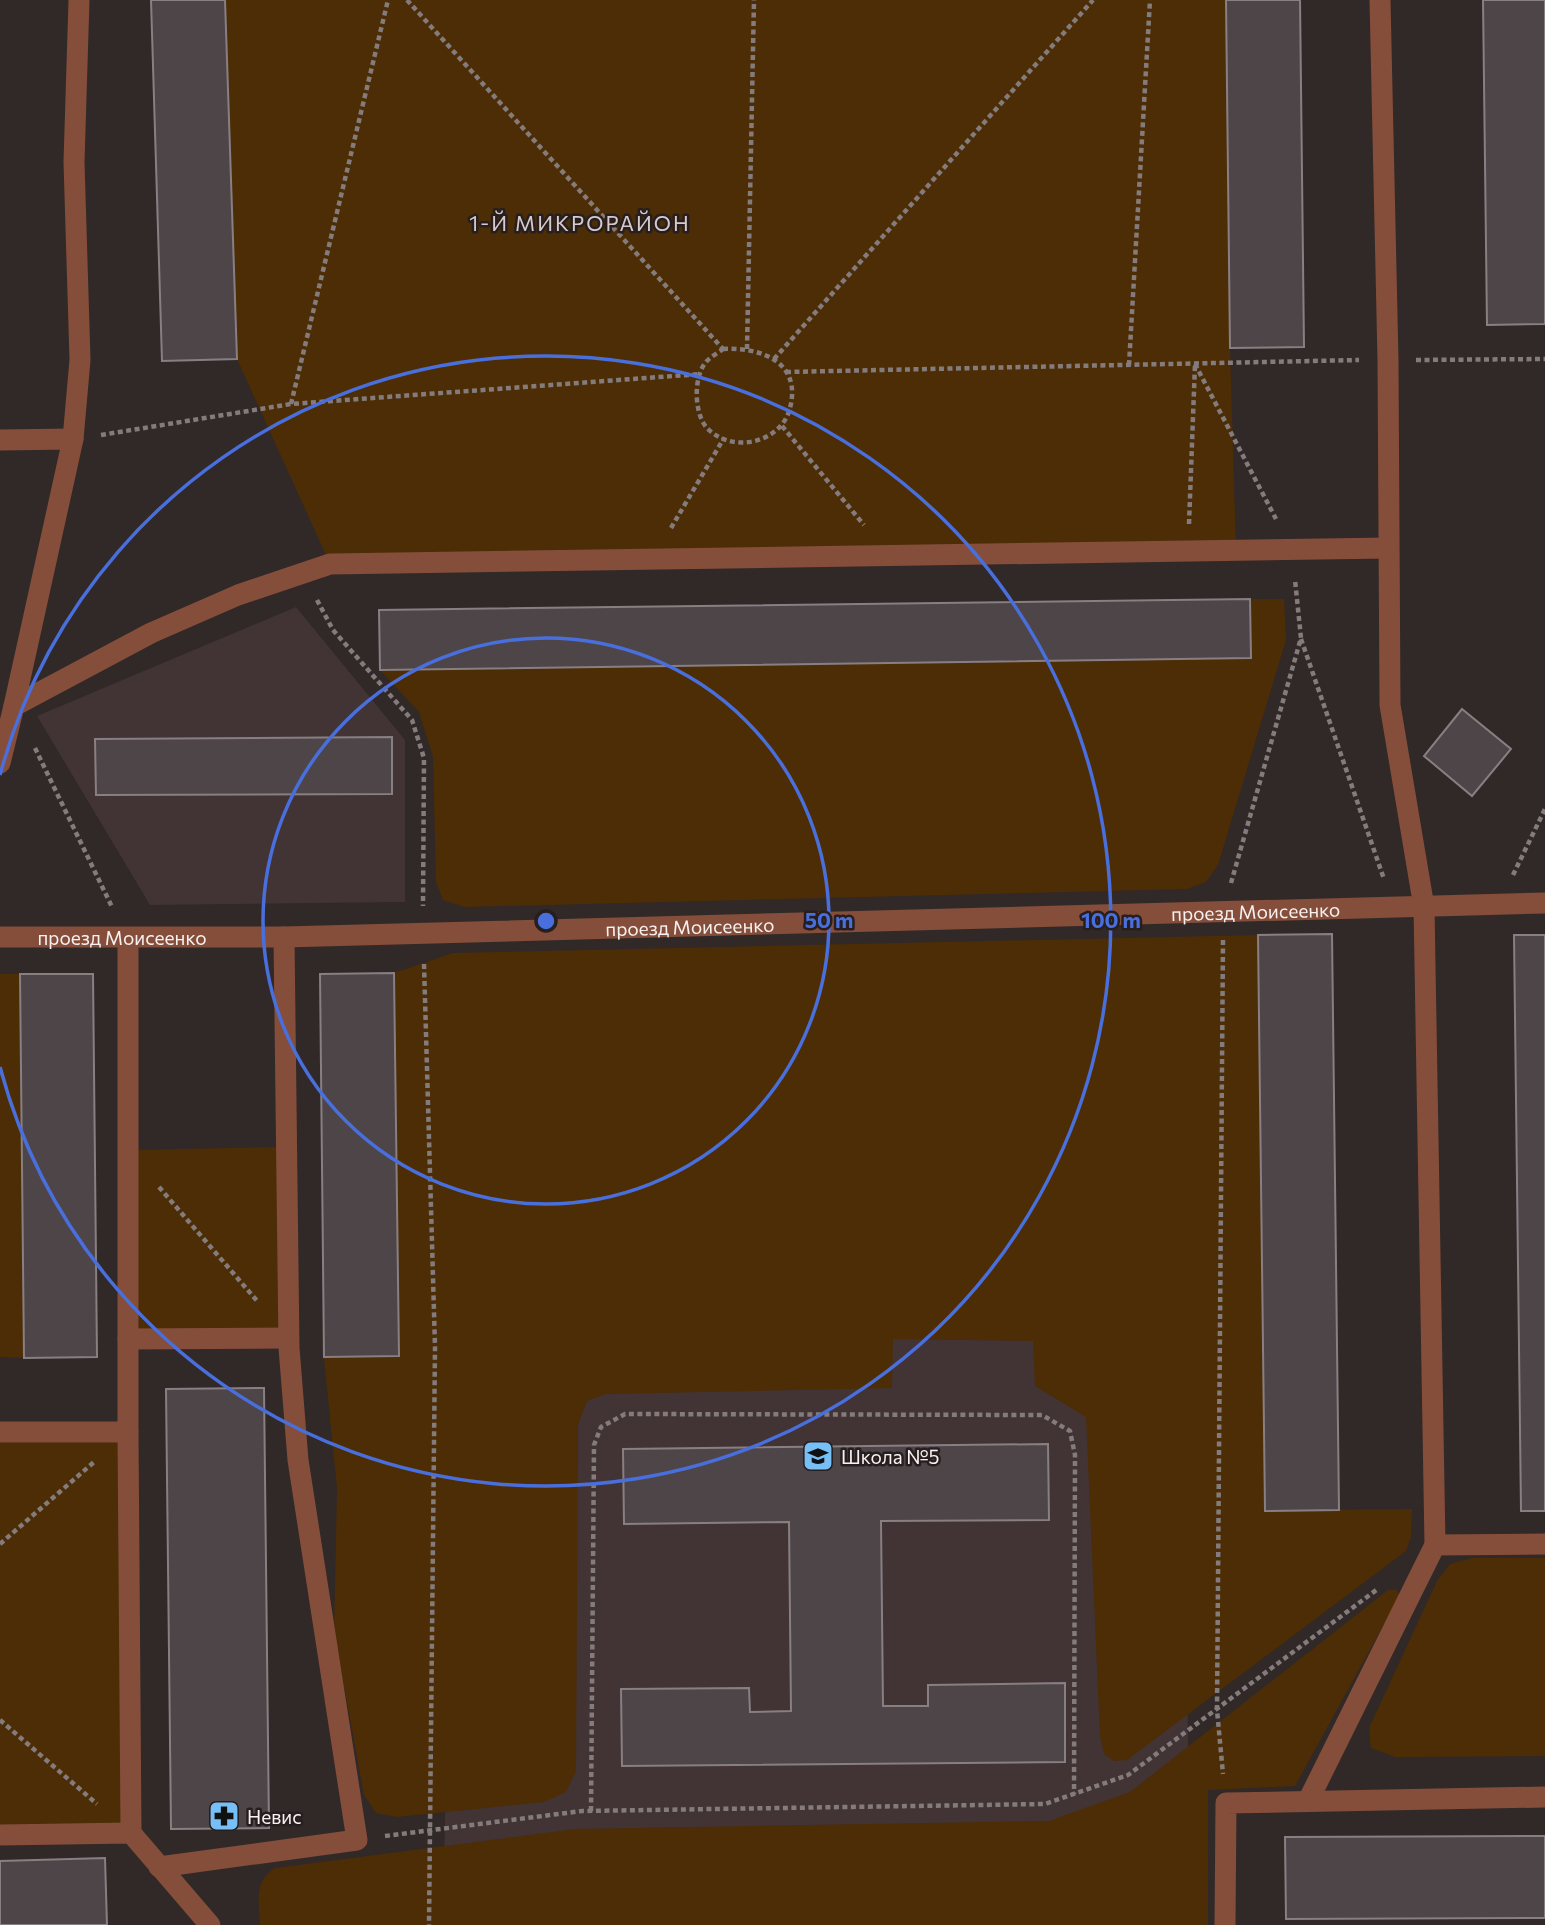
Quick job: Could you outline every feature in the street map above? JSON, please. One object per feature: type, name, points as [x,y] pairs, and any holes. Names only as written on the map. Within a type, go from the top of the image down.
[{"type":"street","points":[[0,763],[73,439],[80,360],[74,162],[79,0]]},
{"type":"street","points":[[1308,1801],[1435,1545],[1424,906],[1390,705],[1388,360],[1380,0]]},
{"type":"street","points":[[0,440],[73,439]]},
{"type":"street","points":[[14,706],[151,633],[238,595],[330,565],[1388,548]]},
{"type":"street","name":"проезд Моисеенко","points":[[0,937],[128,939],[423,934],[1545,903]]},
{"type":"street","points":[[159,1867],[357,1840],[298,1460],[289,1338],[284,937]]},
{"type":"street","points":[[128,939],[131,1833],[210,1925]]},
{"type":"street","points":[[128,1339],[289,1338]]},
{"type":"street","points":[[0,1432],[128,1432]]},
{"type":"street","points":[[1435,1545],[1545,1544]]},
{"type":"street","points":[[1225,1925],[1226,1803],[1545,1797]]},
{"type":"street","points":[[0,1835],[131,1833]]},
{"type":"path","points":[[291,404],[388,0]]},
{"type":"path","points":[[407,0],[723,349]]},
{"type":"path","points":[[747,349],[754,0]]},
{"type":"path","points":[[774,359],[1093,0]]},
{"type":"path","points":[[1129,365],[1150,0]]},
{"type":"path","points":[[723,349],[756,349],[774,359],[786,372],[792,388],[792,403],[787,421],[775,433],[745,443],[724,438],[707,428],[698,408],[701,374],[705,363],[723,349]]},
{"type":"path","points":[[786,372],[1545,359]]},
{"type":"path","points":[[1195,364],[1292,550],[1301,638],[1394,907]]},
{"type":"path","points":[[1188,551],[1195,364]]},
{"type":"path","points":[[73,439],[291,404],[701,374]]},
{"type":"path","points":[[782,426],[889,556]]},
{"type":"path","points":[[653,559],[724,438]]},
{"type":"path","points":[[310,571],[318,604],[333,630],[412,720],[424,758],[423,934],[435,1347],[429,1925]]},
{"type":"path","points":[[1226,1803],[1217,1710],[1223,912],[1301,638]]},
{"type":"path","points":[[14,706],[128,939]]},
{"type":"path","points":[[1499,904],[1545,809]]},
{"type":"path","points":[[128,1150],[289,1338]]},
{"type":"path","points":[[591,1811],[594,1445],[601,1427],[625,1414],[1042,1415],[1070,1431],[1075,1455],[1074,1794]]},
{"type":"path","points":[[0,1544],[128,1432]]},
{"type":"path","points":[[357,1840],[591,1811],[1045,1804],[1128,1775],[1380,1586]]},
{"type":"path","points":[[0,1720],[131,1833]]},
{"type":"shaded area","points":[[225,0],[1226,0],[1230,348],[1236,550],[330,564],[237,359]]},
{"type":"shaded area","points":[[1250,599],[1284,599],[1286,640],[1218,865],[1206,882],[1187,889],[464,907],[443,900],[436,882],[433,757],[419,712],[380,670],[1251,658]]},
{"type":"shaded area","points":[[296,607],[405,740],[405,902],[150,905],[37,716]]},
{"type":"shaded area","points":[[1258,935],[1265,1510],[1412,1509],[1411,1537],[1406,1551],[1127,1760],[1114,1761],[1104,1754],[1100,1736],[1086,1417],[1035,1386],[1033,1341],[893,1339],[892,1388],[606,1394],[587,1401],[578,1425],[576,1771],[566,1792],[544,1802],[397,1817],[376,1813],[364,1795],[334,1631],[337,1488],[324,1358],[399,1356],[394,973],[453,953]]},
{"type":"shaded area","points":[[0,974],[20,974],[24,1358],[0,1357]]},
{"type":"shaded area","name":"Школа №5","points":[[1176,974],[1191,1925],[443,1925],[461,987]]},
{"type":"shaded area","points":[[286,1147],[288,1338],[128,1339],[128,1150]]},
{"type":"shaded area","points":[[0,1432],[128,1432],[131,1833],[0,1835]]},
{"type":"shaded area","points":[[1472,1558],[1545,1558],[1545,1756],[1395,1757],[1371,1748],[1369,1728],[1437,1581],[1450,1564]]},
{"type":"shaded area","points":[[1388,1590],[1396,1590],[1400,1595],[1295,1786],[1208,1790],[1208,1925],[260,1925],[260,1886],[268,1873],[275,1868],[575,1829],[1049,1821],[1130,1792]]},
{"type":"building","points":[[151,0],[225,0],[237,359],[162,361]]},
{"type":"building","points":[[1226,0],[1300,0],[1304,347],[1230,348]]},
{"type":"building","points":[[1483,0],[1545,0],[1545,324],[1487,325]]},
{"type":"building","points":[[1250,599],[1251,658],[380,670],[379,610]]},
{"type":"building","points":[[1462,709],[1511,749],[1472,796],[1424,756]]},
{"type":"building","points":[[392,737],[392,794],[96,795],[95,739]]},
{"type":"building","points":[[1332,934],[1339,1510],[1265,1511],[1258,935]]},
{"type":"building","points":[[1514,935],[1545,935],[1545,1511],[1521,1511]]},
{"type":"building","points":[[394,973],[399,1356],[324,1357],[320,974]]},
{"type":"building","points":[[20,974],[93,974],[97,1357],[24,1358]]},
{"type":"building","points":[[264,1388],[269,1828],[171,1829],[166,1389]]},
{"type":"building","points":[[1048,1444],[1049,1520],[881,1521],[883,1706],[928,1706],[928,1685],[1065,1683],[1065,1762],[622,1766],[621,1689],[749,1688],[750,1712],[791,1711],[789,1522],[624,1524],[623,1449]]},
{"type":"building","points":[[1545,1836],[1545,1918],[1286,1919],[1285,1837]]},
{"type":"building","points":[[105,1858],[107,1925],[0,1925],[0,1861]]},
{"type":"place","name":"Школа №5","points":[[818,1456]]},
{"type":"place","name":"Невис","points":[[224,1816]]},
{"type":"district","name":"1-Й МИКРОРАЙОН","points":[[580,222]]}]
